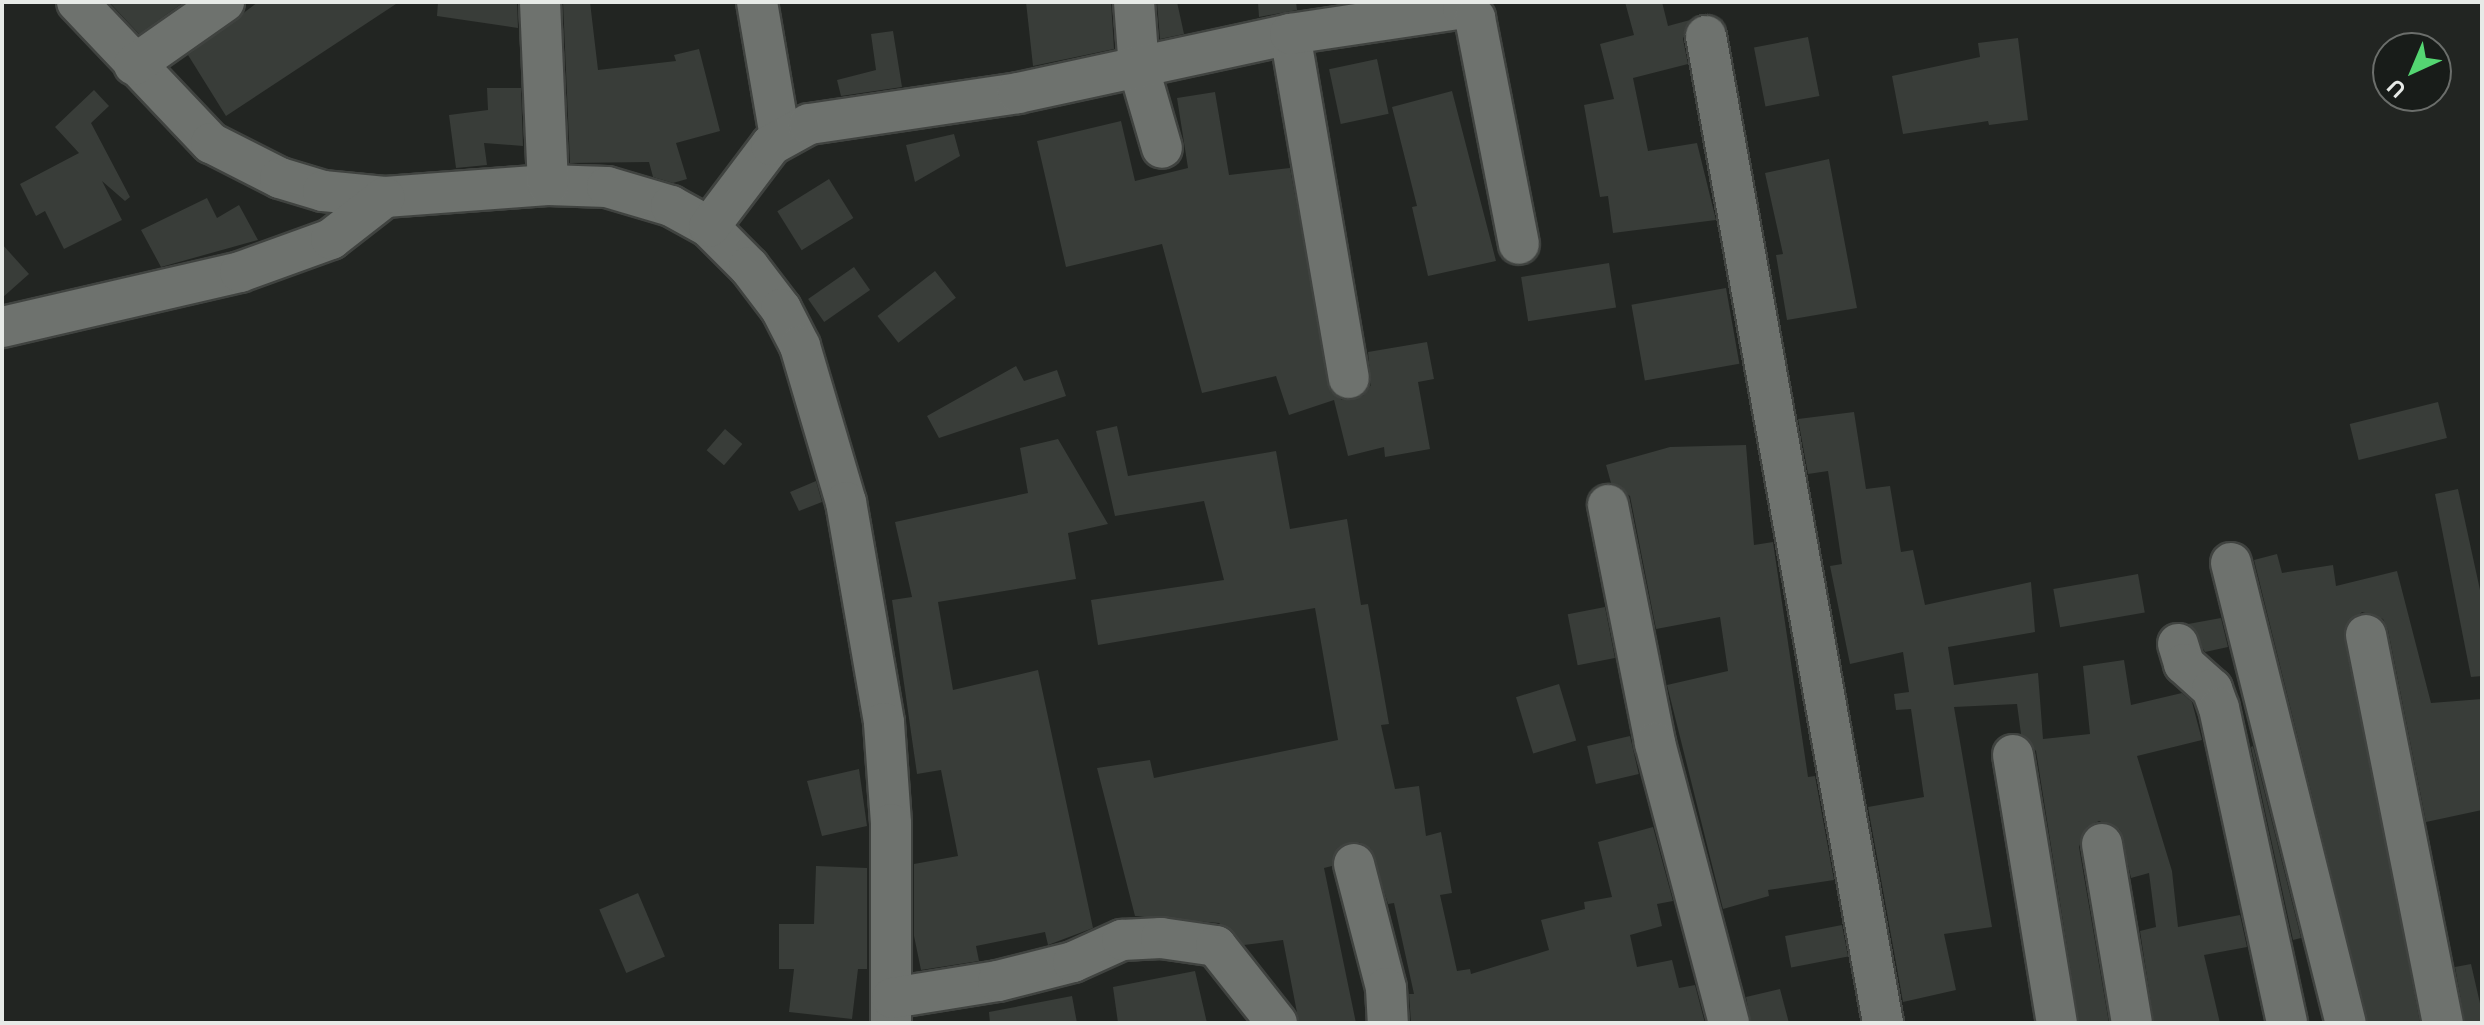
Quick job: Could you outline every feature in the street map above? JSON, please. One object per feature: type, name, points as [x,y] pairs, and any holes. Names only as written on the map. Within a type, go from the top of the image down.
[{"type":"street","points":[[77,2],[182,117],[243,163],[323,191],[385,197],[548,185],[631,192],[709,227],[749,267],[781,309],[800,346],[846,502],[884,723],[891,824],[892,1010],[1073,962],[1122,940],[1161,938],[1216,946],[1277,1023]]},
{"type":"street","points":[[134,65],[224,2]]},
{"type":"street","points":[[540,2],[548,185]]},
{"type":"street","points":[[757,2],[780,137]]},
{"type":"street","points":[[1134,2],[1139,69],[1162,148]]},
{"type":"street","points":[[709,227],[780,137],[809,124],[1018,93],[1290,34],[1439,9],[1472,12],[1519,244]]},
{"type":"street","points":[[1290,34],[1349,378]]},
{"type":"street","points":[[1706,36],[1883,1023]]},
{"type":"street","points":[[2,327],[240,272],[331,239],[385,197]]},
{"type":"street","points":[[1608,505],[1655,743],[1729,1023]]},
{"type":"street","points":[[2231,563],[2346,1023]]},
{"type":"street","points":[[2366,635],[2443,1023]]},
{"type":"street","points":[[2178,644],[2184,664],[2212,689],[2219,708],[2287,1023]]},
{"type":"street","points":[[2013,755],[2057,1023]]},
{"type":"street","points":[[2102,844],[2132,1023]]},
{"type":"street","points":[[1354,864],[1386,988],[1388,1023]]},
{"type":"building","points":[[109,2],[184,2],[139,34]]},
{"type":"building","points":[[258,2],[399,2],[226,116],[188,55]]},
{"type":"building","points":[[438,2],[517,2],[518,28],[437,16]]},
{"type":"building","points":[[563,2],[590,2],[598,70],[676,61],[674,55],[699,49],[720,131],[676,143],[687,179],[673,183],[653,177],[649,162],[570,163]]},
{"type":"building","points":[[1026,2],[1111,2],[1114,49],[1033,66]]},
{"type":"building","points":[[1157,2],[1177,2],[1184,34],[1160,39]]},
{"type":"building","points":[[1258,2],[1296,2],[1297,10],[1259,17]]},
{"type":"building","points":[[1625,2],[1662,2],[1668,26],[1690,20],[1683,39],[1688,64],[1633,78],[1648,151],[1697,143],[1716,220],[1613,233],[1608,196],[1600,197],[1584,105],[1614,99],[1600,44],[1634,35]]},
{"type":"building","points":[[893,31],[902,87],[841,96],[837,80],[876,70],[871,34]]},
{"type":"building","points":[[1808,37],[1819,96],[1765,106],[1754,47]]},
{"type":"building","points":[[2018,38],[2028,120],[1989,125],[1988,121],[1903,134],[1892,76],[1980,57],[1978,43]]},
{"type":"building","points":[[1377,59],[1389,114],[1341,124],[1329,69]]},
{"type":"building","points":[[487,88],[521,88],[523,146],[484,143],[487,165],[456,168],[449,115],[488,110]]},
{"type":"building","points":[[94,90],[109,106],[91,123],[130,197],[125,201],[102,181],[122,220],[64,249],[45,211],[36,216],[20,184],[79,153],[55,127]]},
{"type":"building","points":[[1452,91],[1496,261],[1428,276],[1412,207],[1417,206],[1392,107]]},
{"type":"building","points":[[1215,92],[1229,175],[1290,168],[1331,392],[1342,400],[1363,396],[1371,385],[1368,352],[1427,342],[1434,379],[1418,382],[1430,449],[1385,457],[1384,447],[1348,456],[1334,400],[1289,415],[1276,376],[1202,393],[1162,244],[1066,267],[1037,141],[1121,121],[1135,181],[1188,168],[1177,98]]},
{"type":"building","points":[[954,134],[960,156],[915,182],[906,145]]},
{"type":"building","points":[[1829,159],[1857,308],[1787,320],[1776,255],[1783,254],[1765,173]]},
{"type":"building","points":[[829,179],[853,218],[802,250],[777,211]]},
{"type":"building","points":[[207,198],[217,218],[239,205],[258,240],[161,267],[141,230]]},
{"type":"building","points":[[2,244],[29,274],[2,298]]},
{"type":"building","points":[[1609,263],[1616,307],[1528,321],[1521,277]]},
{"type":"building","points":[[854,267],[870,290],[824,322],[808,299]]},
{"type":"building","points":[[935,271],[956,298],[898,343],[877,316]]},
{"type":"building","points":[[1726,288],[1739,364],[1645,381],[1631,305]]},
{"type":"building","points":[[1016,366],[1024,381],[1057,370],[1066,396],[939,438],[927,416]]},
{"type":"building","points":[[2438,402],[2447,438],[2359,460],[2350,424]]},
{"type":"building","points":[[1854,412],[1866,489],[1890,486],[1901,552],[1913,550],[1925,605],[2031,582],[2035,632],[1948,647],[1954,685],[2038,673],[2043,739],[2090,734],[2083,666],[2124,660],[2131,705],[2182,693],[2192,702],[2202,740],[2137,756],[2172,871],[2178,927],[2240,915],[2247,947],[2204,955],[2220,1023],[2154,1023],[2140,931],[2156,927],[2149,873],[2131,878],[2120,830],[2099,821],[2087,827],[2079,847],[2109,1023],[2079,1023],[2036,751],[2021,734],[2017,704],[1954,707],[1992,927],[1944,934],[1956,990],[1903,1002],[1868,807],[1924,797],[1911,709],[1896,710],[1894,694],[1909,692],[1903,652],[1850,664],[1830,566],[1842,564],[1828,471],[1808,474],[1798,419]]},
{"type":"building","points":[[1117,426],[1128,476],[1276,451],[1290,529],[1347,519],[1361,605],[1368,604],[1389,724],[1381,725],[1395,789],[1419,786],[1426,836],[1441,832],[1452,893],[1440,895],[1457,971],[1470,969],[1471,974],[1549,950],[1541,920],[1585,909],[1584,902],[1612,897],[1598,842],[1653,827],[1673,901],[1657,904],[1662,926],[1630,935],[1637,967],[1672,960],[1679,988],[1695,985],[1705,1023],[1411,1023],[1409,994],[1414,994],[1394,903],[1388,904],[1371,849],[1359,842],[1339,847],[1332,866],[1324,868],[1356,1023],[1299,1023],[1283,940],[1244,945],[1219,923],[1135,916],[1097,768],[1150,760],[1154,778],[1338,740],[1315,608],[1098,645],[1091,600],[1224,580],[1204,501],[1115,516],[1096,431]]},
{"type":"building","points":[[725,429],[742,444],[724,465],[707,450]]},
{"type":"building","points":[[1058,439],[1108,524],[1068,533],[1076,579],[938,602],[953,690],[1038,670],[1093,928],[1048,945],[1045,932],[976,946],[979,961],[921,970],[914,936],[914,864],[958,856],[941,770],[917,774],[892,600],[912,597],[895,522],[1028,493],[1020,448]]},
{"type":"building","points":[[1746,445],[1754,545],[1773,542],[1808,777],[1815,776],[1834,880],[1768,890],[1769,896],[1723,909],[1667,685],[1728,671],[1720,617],[1656,629],[1630,496],[1611,483],[1606,465],[1670,447]]},
{"type":"building","points":[[816,481],[822,502],[799,511],[790,492]]},
{"type":"building","points":[[2458,489],[2482,599],[2482,676],[2471,677],[2435,494]]},
{"type":"building","points":[[2277,554],[2282,573],[2333,565],[2336,586],[2397,571],[2431,703],[2482,699],[2482,810],[2426,822],[2388,630],[2383,619],[2362,612],[2345,627],[2420,1023],[2368,1023],[2254,560]]},
{"type":"building","points":[[2138,574],[2145,612],[2060,627],[2053,589]]},
{"type":"building","points":[[1605,607],[1615,658],[1578,665],[1568,614]]},
{"type":"building","points":[[2221,618],[2228,647],[2205,652],[2188,624]]},
{"type":"building","points":[[1559,684],[1576,740],[1533,754],[1516,697]]},
{"type":"building","points":[[1630,736],[1639,774],[1596,784],[1587,746]]},
{"type":"building","points":[[2251,747],[2301,938],[2293,940]]},
{"type":"building","points":[[859,769],[867,826],[822,836],[807,781]]},
{"type":"building","points":[[816,866],[867,868],[867,969],[858,969],[852,1019],[789,1012],[794,969],[779,969],[779,924],[814,924]]},
{"type":"building","points":[[638,893],[665,957],[626,973],[599,909]]},
{"type":"building","points":[[1842,925],[1848,956],[1791,967],[1785,936]]},
{"type":"building","points":[[2471,964],[2482,1023],[2465,1023],[2455,967]]},
{"type":"building","points":[[1195,971],[1207,1023],[1118,1023],[1113,987]]},
{"type":"building","points":[[1780,989],[1789,1023],[1751,1023],[1746,997]]},
{"type":"building","points":[[1072,996],[1077,1023],[990,1023],[989,1012]]}]
